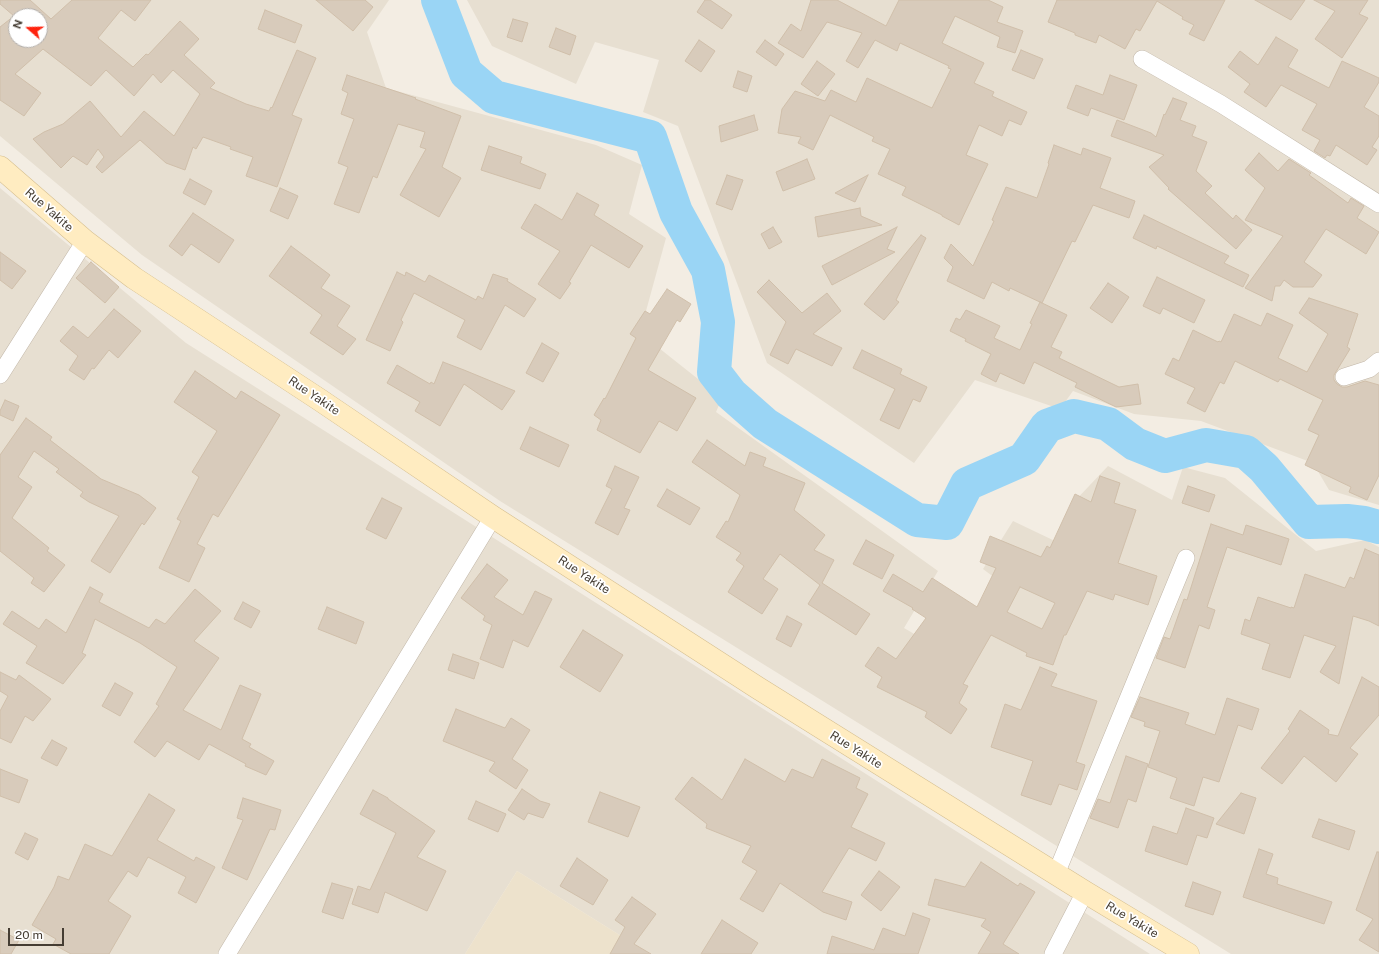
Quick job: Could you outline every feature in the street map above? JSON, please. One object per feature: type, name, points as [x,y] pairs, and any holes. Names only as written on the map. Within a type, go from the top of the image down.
[{"type":"main road","name":"Rue Yakite","points":[[0,167],[85,241],[134,278],[320,400],[493,517],[758,688],[1085,892],[1188,954]]},
{"type":"street","points":[[1142,59],[1221,104],[1379,204]]},
{"type":"street","points":[[0,375],[85,241]]},
{"type":"street","points":[[1344,377],[1369,369],[1379,361]]},
{"type":"street","points":[[227,954],[493,517]]},
{"type":"street","points":[[1056,874],[1186,558]]},
{"type":"street","points":[[1053,954],[1085,892]]},
{"type":"shaded area","points":[[0,0],[389,0],[367,32],[386,88],[596,145],[642,165],[629,214],[666,238],[640,333],[722,398],[716,412],[938,571],[904,628],[959,660],[999,581],[983,569],[1013,521],[1057,542],[1071,505],[1108,466],[1172,500],[1183,467],[1225,478],[1316,551],[1365,540],[1379,547],[1379,954],[1231,954],[500,501],[142,255],[0,136]]},
{"type":"shaded area","points":[[467,0],[1379,0],[1379,505],[1329,490],[1313,463],[1201,421],[1134,414],[1073,391],[1060,409],[975,380],[914,463],[767,363],[678,126],[643,112],[659,60],[595,42],[576,84],[492,46]]},
{"type":"shaded area","points":[[0,188],[186,343],[1150,954],[650,954],[517,871],[465,954],[0,954]]},
{"type":"shaded area","points":[[517,871],[650,954],[465,954]]},
{"type":"building","points":[[0,0],[30,0],[39,8],[8,8],[8,11],[0,4]]},
{"type":"building","points":[[72,0],[151,0],[135,21],[121,10],[98,38],[133,67],[146,54],[148,55],[180,21],[199,39],[184,55],[215,83],[210,88],[246,104],[269,111],[271,107],[272,108],[297,50],[316,58],[292,115],[302,119],[277,187],[246,176],[253,157],[203,137],[196,149],[193,147],[185,170],[166,163],[140,140],[102,173],[96,167],[104,157],[98,149],[87,165],[73,156],[61,168],[33,139],[44,132],[63,124],[90,101],[121,137],[144,111],[174,136],[200,94],[173,70],[161,83],[153,74],[134,96],[106,70],[91,86],[43,49],[15,74],[41,93],[24,116],[0,100],[0,27],[8,21],[8,48],[48,48],[48,16],[51,19]]},
{"type":"building","points":[[316,0],[365,0],[373,7],[353,31]]},
{"type":"building","points":[[705,0],[710,0],[732,15],[722,29],[697,12]]},
{"type":"building","points":[[811,0],[837,0],[886,26],[899,0],[988,0],[1003,7],[997,22],[1023,31],[1015,53],[997,47],[1000,37],[955,16],[942,43],[984,63],[974,83],[994,92],[992,96],[1027,112],[1021,125],[1009,120],[1002,136],[979,125],[966,155],[988,164],[959,225],[902,195],[906,187],[878,174],[890,149],[872,141],[874,137],[830,115],[813,150],[798,143],[801,137],[778,133],[782,109],[795,91],[825,101],[831,90],[856,102],[867,78],[932,108],[951,69],[948,68],[949,66],[900,43],[897,51],[875,40],[858,68],[846,61],[862,33],[827,22],[803,58],[778,43],[791,24],[801,31]]},
{"type":"building","points":[[1057,0],[1225,0],[1204,41],[1189,34],[1194,25],[1182,19],[1183,17],[1157,1],[1140,31],[1136,29],[1125,49],[1099,35],[1096,43],[1048,22]]},
{"type":"building","points":[[1255,0],[1305,0],[1291,20]]},
{"type":"building","points":[[1314,0],[1368,0],[1359,14],[1368,18],[1342,58],[1315,39],[1335,11]]},
{"type":"building","points":[[265,10],[302,25],[295,43],[258,29]]},
{"type":"building","points":[[513,19],[528,23],[522,42],[507,37]]},
{"type":"building","points":[[556,28],[576,36],[570,55],[549,47]]},
{"type":"building","points":[[1276,37],[1298,50],[1288,67],[1329,88],[1342,61],[1379,78],[1379,82],[1364,107],[1379,116],[1379,136],[1372,147],[1377,150],[1367,165],[1336,145],[1330,156],[1327,155],[1325,158],[1314,151],[1320,140],[1302,130],[1317,104],[1281,85],[1266,107],[1244,92],[1250,84],[1228,67],[1240,51],[1258,65]]},
{"type":"building","points":[[699,40],[715,51],[701,72],[685,61]]},
{"type":"building","points":[[765,40],[784,54],[776,66],[756,52]]},
{"type":"building","points":[[1021,50],[1043,59],[1034,79],[1012,70]]},
{"type":"building","points":[[817,61],[835,74],[818,96],[801,84]]},
{"type":"building","points":[[738,71],[752,76],[747,92],[733,87]]},
{"type":"building","points":[[347,75],[416,98],[415,99],[461,116],[442,167],[461,178],[439,217],[400,195],[426,149],[420,147],[425,132],[398,124],[377,178],[373,176],[359,213],[334,204],[348,167],[338,163],[354,119],[341,114],[348,93],[342,90]]},
{"type":"building","points":[[1110,75],[1137,85],[1124,120],[1091,108],[1088,116],[1067,108],[1076,85],[1103,95]]},
{"type":"building","points":[[1173,98],[1187,103],[1180,120],[1196,126],[1192,136],[1207,142],[1196,171],[1212,186],[1205,193],[1233,219],[1236,215],[1252,230],[1236,249],[1168,189],[1169,188],[1149,167],[1164,155],[1111,136],[1117,120],[1151,133],[1156,137],[1164,114],[1165,115]]},
{"type":"building","points":[[754,115],[758,130],[721,142],[719,126]]},
{"type":"building","points":[[1054,145],[1081,155],[1083,148],[1111,158],[1100,188],[1135,201],[1129,218],[1093,205],[1075,242],[1072,241],[1042,303],[1010,288],[1009,291],[992,282],[984,299],[947,281],[953,267],[944,258],[951,244],[973,266],[994,221],[992,220],[1006,187],[1037,198]]},
{"type":"building","points":[[489,146],[522,157],[520,163],[546,174],[540,189],[481,170]]},
{"type":"building","points":[[1259,153],[1278,171],[1289,159],[1311,173],[1309,175],[1348,203],[1351,198],[1364,206],[1357,218],[1379,232],[1366,254],[1326,229],[1304,262],[1322,275],[1313,287],[1293,287],[1284,280],[1280,286],[1275,286],[1272,301],[1245,288],[1283,236],[1245,220],[1265,188],[1245,170]]},
{"type":"building","points":[[807,159],[815,179],[783,191],[776,172]]},
{"type":"building","points":[[727,175],[743,180],[732,210],[716,204]]},
{"type":"building","points":[[868,175],[855,202],[835,193]]},
{"type":"building","points":[[190,179],[212,191],[205,205],[183,193]]},
{"type":"building","points":[[280,188],[298,196],[288,219],[270,211]]},
{"type":"building","points":[[577,193],[599,205],[594,215],[643,246],[629,268],[591,245],[569,282],[571,283],[560,299],[538,284],[560,251],[521,228],[535,204],[562,220]]},
{"type":"building","points":[[860,208],[861,216],[882,225],[818,237],[815,217]]},
{"type":"building","points":[[193,213],[234,240],[219,263],[191,244],[182,256],[169,246]]},
{"type":"building","points":[[1144,215],[1229,256],[1224,263],[1249,275],[1243,287],[1157,246],[1156,249],[1133,238]]},
{"type":"building","points":[[773,227],[782,242],[769,249],[761,234]]},
{"type":"building","points":[[897,227],[887,249],[895,252],[832,285],[822,266]]},
{"type":"building","points":[[921,235],[926,238],[896,300],[899,302],[884,320],[864,304]]},
{"type":"building","points":[[291,246],[330,275],[321,288],[350,306],[337,326],[356,339],[343,355],[310,333],[322,315],[269,276]]},
{"type":"building","points":[[0,252],[26,271],[12,289],[0,280]]},
{"type":"building","points":[[91,262],[119,287],[105,303],[76,278]]},
{"type":"building","points":[[397,272],[405,276],[406,272],[425,282],[429,275],[476,300],[478,296],[483,299],[493,274],[508,279],[507,281],[536,299],[524,317],[505,305],[481,350],[457,337],[465,320],[414,293],[401,320],[403,322],[390,351],[366,340]]},
{"type":"building","points":[[1157,277],[1205,300],[1194,323],[1163,308],[1160,314],[1143,306]]},
{"type":"building","points":[[769,280],[802,313],[827,293],[841,311],[813,334],[842,348],[832,366],[796,349],[788,364],[770,355],[786,322],[757,292]]},
{"type":"building","points":[[1108,283],[1129,297],[1112,323],[1090,308]]},
{"type":"building","points":[[667,289],[691,304],[680,322],[677,320],[648,370],[696,398],[677,431],[659,421],[640,453],[597,430],[601,420],[594,415],[604,398],[605,399],[636,338],[630,334],[645,311],[650,314]]},
{"type":"building","points":[[1309,298],[1358,314],[1347,347],[1350,349],[1334,375],[1334,380],[1337,384],[1342,387],[1347,387],[1365,381],[1379,385],[1379,475],[1367,500],[1349,492],[1351,487],[1305,465],[1319,435],[1308,430],[1323,400],[1280,379],[1278,382],[1235,361],[1224,384],[1220,382],[1205,412],[1187,403],[1195,388],[1165,374],[1173,358],[1179,361],[1193,330],[1221,342],[1234,314],[1261,326],[1267,313],[1293,325],[1278,358],[1307,372],[1328,334],[1299,313]]},
{"type":"building","points":[[1040,302],[1067,315],[1051,347],[1062,352],[1059,358],[1119,387],[1138,384],[1141,404],[1116,407],[1075,387],[1077,383],[1034,362],[1024,384],[1000,373],[996,382],[981,374],[991,354],[965,341],[966,339],[950,331],[956,318],[960,320],[966,310],[1000,326],[994,338],[1020,350]]},
{"type":"building","points":[[114,309],[141,331],[118,358],[109,350],[94,369],[92,368],[84,380],[69,370],[78,356],[60,341],[73,326],[88,338]]},
{"type":"building","points":[[542,343],[559,353],[543,382],[526,373]]},
{"type":"building","points":[[862,350],[902,369],[900,374],[927,387],[920,402],[913,399],[899,429],[880,420],[895,389],[853,368]]},
{"type":"building","points":[[443,362],[515,391],[502,410],[464,384],[440,426],[415,411],[420,402],[387,383],[397,365],[430,384],[431,382],[434,384]]},
{"type":"building","points":[[195,371],[236,399],[241,391],[280,415],[218,517],[213,514],[197,544],[205,548],[189,582],[159,568],[181,521],[177,519],[199,477],[192,472],[217,431],[174,402]]},
{"type":"building","points":[[5,400],[19,406],[13,421],[0,415],[0,411]]},
{"type":"building","points":[[26,418],[52,437],[50,440],[101,479],[139,495],[156,508],[144,525],[142,523],[110,573],[91,561],[119,516],[89,502],[80,496],[83,492],[56,472],[59,469],[34,451],[18,477],[32,487],[12,518],[49,548],[47,551],[65,565],[44,592],[31,583],[34,578],[0,551],[0,455]]},
{"type":"building","points":[[530,427],[569,445],[559,467],[520,449]]},
{"type":"building","points":[[707,440],[745,466],[750,452],[766,458],[763,466],[805,483],[794,510],[825,535],[814,550],[834,560],[822,583],[870,614],[856,635],[808,604],[820,585],[780,554],[763,579],[778,589],[762,614],[728,592],[744,566],[736,560],[741,553],[716,537],[726,521],[728,522],[740,495],[692,462]]},
{"type":"building","points":[[615,466],[639,477],[624,508],[630,510],[618,535],[595,523],[612,489],[606,486]]},
{"type":"building","points":[[1100,476],[1120,483],[1114,503],[1136,510],[1118,563],[1157,576],[1148,605],[1115,594],[1113,600],[1087,591],[1066,635],[1064,635],[1053,665],[1026,656],[1027,653],[991,635],[963,684],[968,686],[959,703],[967,709],[951,734],[925,717],[927,712],[877,687],[882,677],[865,666],[878,647],[896,659],[926,618],[912,609],[913,608],[883,591],[893,574],[923,592],[932,578],[977,607],[996,568],[980,562],[990,536],[1041,557],[1047,546],[1050,548],[1075,494],[1091,502]],"holes":[[[1020,587],[1055,603],[1042,629],[1007,612]]]},
{"type":"building","points":[[1188,486],[1215,495],[1209,512],[1182,503]]},
{"type":"building","points":[[667,489],[700,508],[690,525],[657,506]]},
{"type":"building","points":[[382,498],[402,508],[386,539],[366,529]]},
{"type":"building","points":[[1211,524],[1243,535],[1246,525],[1289,539],[1281,565],[1227,547],[1207,607],[1215,610],[1209,629],[1199,625],[1185,668],[1156,658],[1164,637],[1170,639],[1184,599],[1187,600]]},
{"type":"building","points":[[866,540],[894,555],[882,579],[853,564]]},
{"type":"building","points":[[1365,549],[1379,555],[1379,626],[1353,616],[1339,684],[1320,672],[1336,646],[1304,635],[1290,678],[1262,669],[1270,644],[1241,634],[1245,619],[1250,621],[1258,597],[1294,608],[1305,574],[1345,588],[1350,577],[1354,579]]},
{"type":"building","points":[[487,564],[508,580],[494,597],[523,615],[535,591],[552,599],[528,647],[513,640],[503,668],[480,659],[492,625],[483,620],[485,616],[461,598]]},
{"type":"building","points":[[90,587],[103,594],[99,602],[149,628],[156,619],[165,624],[195,589],[221,611],[194,641],[219,658],[183,710],[221,730],[240,685],[261,694],[242,739],[251,744],[249,747],[274,761],[266,775],[245,766],[246,764],[209,744],[199,760],[167,741],[155,757],[134,742],[159,706],[156,704],[177,667],[140,643],[95,619],[82,653],[86,655],[63,684],[26,663],[37,646],[3,624],[12,611],[39,629],[46,619],[66,633]]},
{"type":"building","points":[[243,602],[260,611],[251,628],[234,619]]},
{"type":"building","points":[[327,607],[364,622],[356,644],[318,629]]},
{"type":"building","points":[[787,616],[802,624],[791,647],[776,639]]},
{"type":"building","points":[[583,630],[623,655],[600,692],[560,667]]},
{"type":"building","points":[[453,654],[479,663],[474,679],[448,670]]},
{"type":"building","points":[[1040,667],[1057,674],[1051,686],[1097,701],[1076,762],[1085,765],[1077,790],[1059,784],[1051,805],[1021,795],[1033,761],[991,747],[1005,704],[1021,710]]},
{"type":"building","points":[[0,672],[16,680],[19,675],[51,699],[33,721],[25,716],[11,743],[0,738],[0,711],[8,696],[0,691]]},
{"type":"building","points":[[1362,677],[1379,687],[1379,715],[1350,748],[1358,754],[1336,782],[1304,756],[1282,784],[1261,768],[1290,731],[1288,729],[1300,710],[1329,730],[1328,734],[1338,736]]},
{"type":"building","points":[[115,683],[133,693],[120,716],[102,706]]},
{"type":"building","points":[[1140,697],[1189,713],[1185,724],[1215,735],[1227,698],[1259,709],[1252,730],[1238,725],[1219,782],[1203,777],[1194,806],[1170,798],[1177,778],[1148,767],[1160,731],[1144,726],[1145,722],[1131,717]]},
{"type":"building","points":[[456,709],[505,728],[511,718],[530,730],[512,759],[528,770],[516,789],[489,771],[495,762],[443,741]]},
{"type":"building","points":[[52,740],[67,748],[57,766],[41,758]]},
{"type":"building","points":[[1126,756],[1148,764],[1136,802],[1128,799],[1118,828],[1090,818],[1098,799],[1110,803]]},
{"type":"building","points":[[745,759],[785,782],[792,769],[813,778],[822,759],[860,778],[856,788],[868,794],[851,827],[885,843],[876,861],[849,848],[822,892],[852,902],[846,920],[823,912],[780,883],[763,912],[740,899],[757,871],[742,862],[751,846],[706,828],[707,824],[675,799],[692,777],[722,800]]},
{"type":"building","points":[[0,769],[28,780],[19,803],[0,796]]},
{"type":"building","points":[[522,789],[540,801],[550,804],[543,818],[528,813],[524,820],[508,810]]},
{"type":"building","points":[[373,790],[388,798],[435,831],[417,857],[446,871],[427,911],[385,892],[378,913],[352,904],[358,886],[370,890],[396,833],[360,814]]},
{"type":"building","points":[[600,792],[640,807],[628,837],[588,822]]},
{"type":"building","points":[[1241,793],[1256,798],[1244,834],[1216,824]]},
{"type":"building","points":[[149,794],[175,810],[157,840],[194,861],[196,857],[215,867],[196,903],[178,893],[186,877],[148,857],[137,877],[128,871],[108,901],[131,916],[109,954],[71,954],[53,944],[56,939],[32,925],[54,887],[58,876],[69,880],[85,844],[112,856]]},
{"type":"building","points":[[243,798],[281,810],[275,830],[270,829],[247,880],[222,868],[243,820],[237,818]]},
{"type":"building","points":[[476,801],[506,814],[498,832],[468,819]]},
{"type":"building","points":[[1186,808],[1214,818],[1207,838],[1197,835],[1187,865],[1145,851],[1153,826],[1177,834]]},
{"type":"building","points":[[1319,819],[1355,831],[1349,850],[1312,837]]},
{"type":"building","points":[[25,833],[38,839],[28,860],[15,853]]},
{"type":"building","points":[[1259,849],[1273,854],[1266,874],[1278,878],[1277,884],[1332,902],[1324,924],[1243,897]]},
{"type":"building","points":[[1377,852],[1379,852],[1379,952],[1359,940],[1373,919],[1356,910]]},
{"type":"building","points":[[577,858],[608,880],[593,905],[560,886]]},
{"type":"building","points":[[981,862],[1018,886],[1020,883],[1035,892],[1003,944],[1019,954],[978,954],[991,932],[981,926],[986,919],[928,905],[935,879],[965,887]]},
{"type":"building","points":[[879,871],[900,887],[881,911],[861,895]]},
{"type":"building","points":[[1193,882],[1221,892],[1213,915],[1185,906]]},
{"type":"building","points":[[332,883],[353,889],[343,919],[322,912]]},
{"type":"building","points":[[632,897],[656,914],[634,944],[651,954],[610,954],[625,927],[615,920]]},
{"type":"building","points":[[913,913],[930,919],[918,954],[827,954],[832,936],[874,950],[883,928],[905,936]]},
{"type":"building","points":[[722,920],[758,943],[751,954],[701,954]]},
{"type":"building","points":[[0,930],[19,940],[11,954],[0,954]]},
{"type":"waterway","points":[[438,0],[466,73],[494,97],[650,137],[676,212],[708,270],[718,322],[714,372],[731,394],[765,424],[917,520],[947,523],[967,484],[1024,459],[1047,426],[1074,416],[1108,424],[1135,444],[1165,456],[1206,445],[1246,452],[1264,468],[1309,522],[1347,521],[1379,527]]}]
